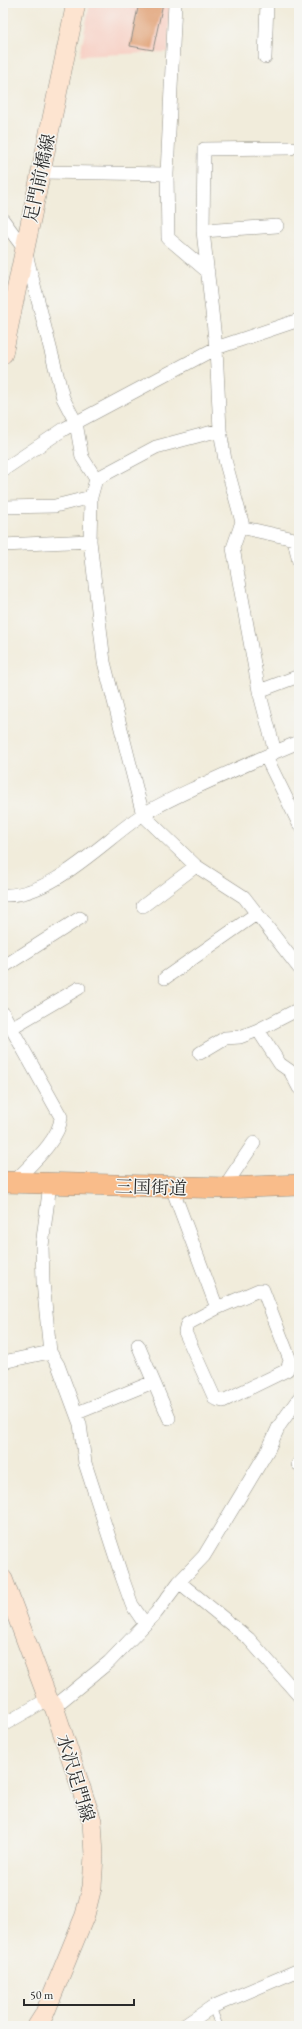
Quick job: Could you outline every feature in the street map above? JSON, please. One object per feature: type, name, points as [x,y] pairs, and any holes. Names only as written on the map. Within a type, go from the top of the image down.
[{"type":"main road","name":"足門前橋線","points":[[3,354],[76,3]]},
{"type":"main road","name":"三国街道","points":[[8,1183],[172,1188],[227,1188],[299,1185]]},
{"type":"main road","name":"水沢足門線","points":[[3,1579],[51,1703],[92,1821],[94,1863],[92,1887],[85,1915],[44,2015],[37,2026]]},
{"type":"street","points":[[175,3],[167,174],[168,238],[208,272]]},
{"type":"street","points":[[265,57],[267,3]]},
{"type":"street","points":[[291,148],[204,149],[203,231],[216,348],[220,430],[225,460],[242,522],[233,548],[270,755],[299,824]]},
{"type":"street","points":[[40,172],[167,174]]},
{"type":"street","points":[[3,220],[25,250],[63,398],[76,423],[82,457],[96,479]]},
{"type":"street","points":[[203,231],[277,226]]},
{"type":"street","points":[[3,470],[76,423],[216,348],[299,320]]},
{"type":"street","points":[[220,430],[156,447],[96,479],[90,497],[90,541],[104,662],[143,815],[196,866],[244,898],[299,968]]},
{"type":"street","points":[[3,507],[55,506],[90,497]]},
{"type":"street","points":[[240,527],[297,539],[299,562]]},
{"type":"street","points":[[3,545],[90,541]]},
{"type":"street","points":[[259,691],[299,676]]},
{"type":"street","points":[[3,895],[10,896],[29,891],[52,882],[143,815],[183,794],[259,758],[270,755],[299,742]]},
{"type":"street","points":[[143,906],[196,866]]},
{"type":"street","points":[[165,978],[256,914]]},
{"type":"street","points":[[3,968],[80,918]]},
{"type":"street","points":[[11,1028],[80,988]]},
{"type":"street","points":[[200,1053],[225,1038],[240,1037],[258,1030],[299,1009]]},
{"type":"street","points":[[3,1013],[61,1117],[61,1124],[53,1140],[8,1183]]},
{"type":"street","points":[[258,1030],[280,1064],[290,1071],[299,1088]]},
{"type":"street","points":[[227,1188],[231,1177],[254,1143]]},
{"type":"street","points":[[50,1184],[42,1246],[43,1282],[50,1352],[58,1365],[77,1413],[85,1462],[122,1577],[132,1605],[145,1624]]},
{"type":"street","points":[[172,1188],[217,1308]]},
{"type":"street","points":[[259,1290],[263,1290],[290,1360],[287,1370],[223,1401],[215,1399],[185,1332],[187,1324],[217,1308],[259,1290]]},
{"type":"street","points":[[138,1345],[169,1418]]},
{"type":"street","points":[[3,1362],[50,1352]]},
{"type":"street","points":[[77,1413],[153,1382]]},
{"type":"street","points":[[3,1725],[51,1703],[109,1662],[145,1624],[179,1582],[204,1556],[264,1456],[279,1426],[299,1398]]},
{"type":"street","points":[[179,1582],[249,1639],[299,1696]]},
{"type":"street","points":[[184,2026],[212,2007],[299,1970]]},
{"type":"lane","points":[[212,2007],[219,2026]]},
{"type":"shaded area","points":[[90,3],[170,3],[168,52],[80,56]]},
{"type":"building","points":[[139,3],[163,3],[153,50],[130,46]]}]
